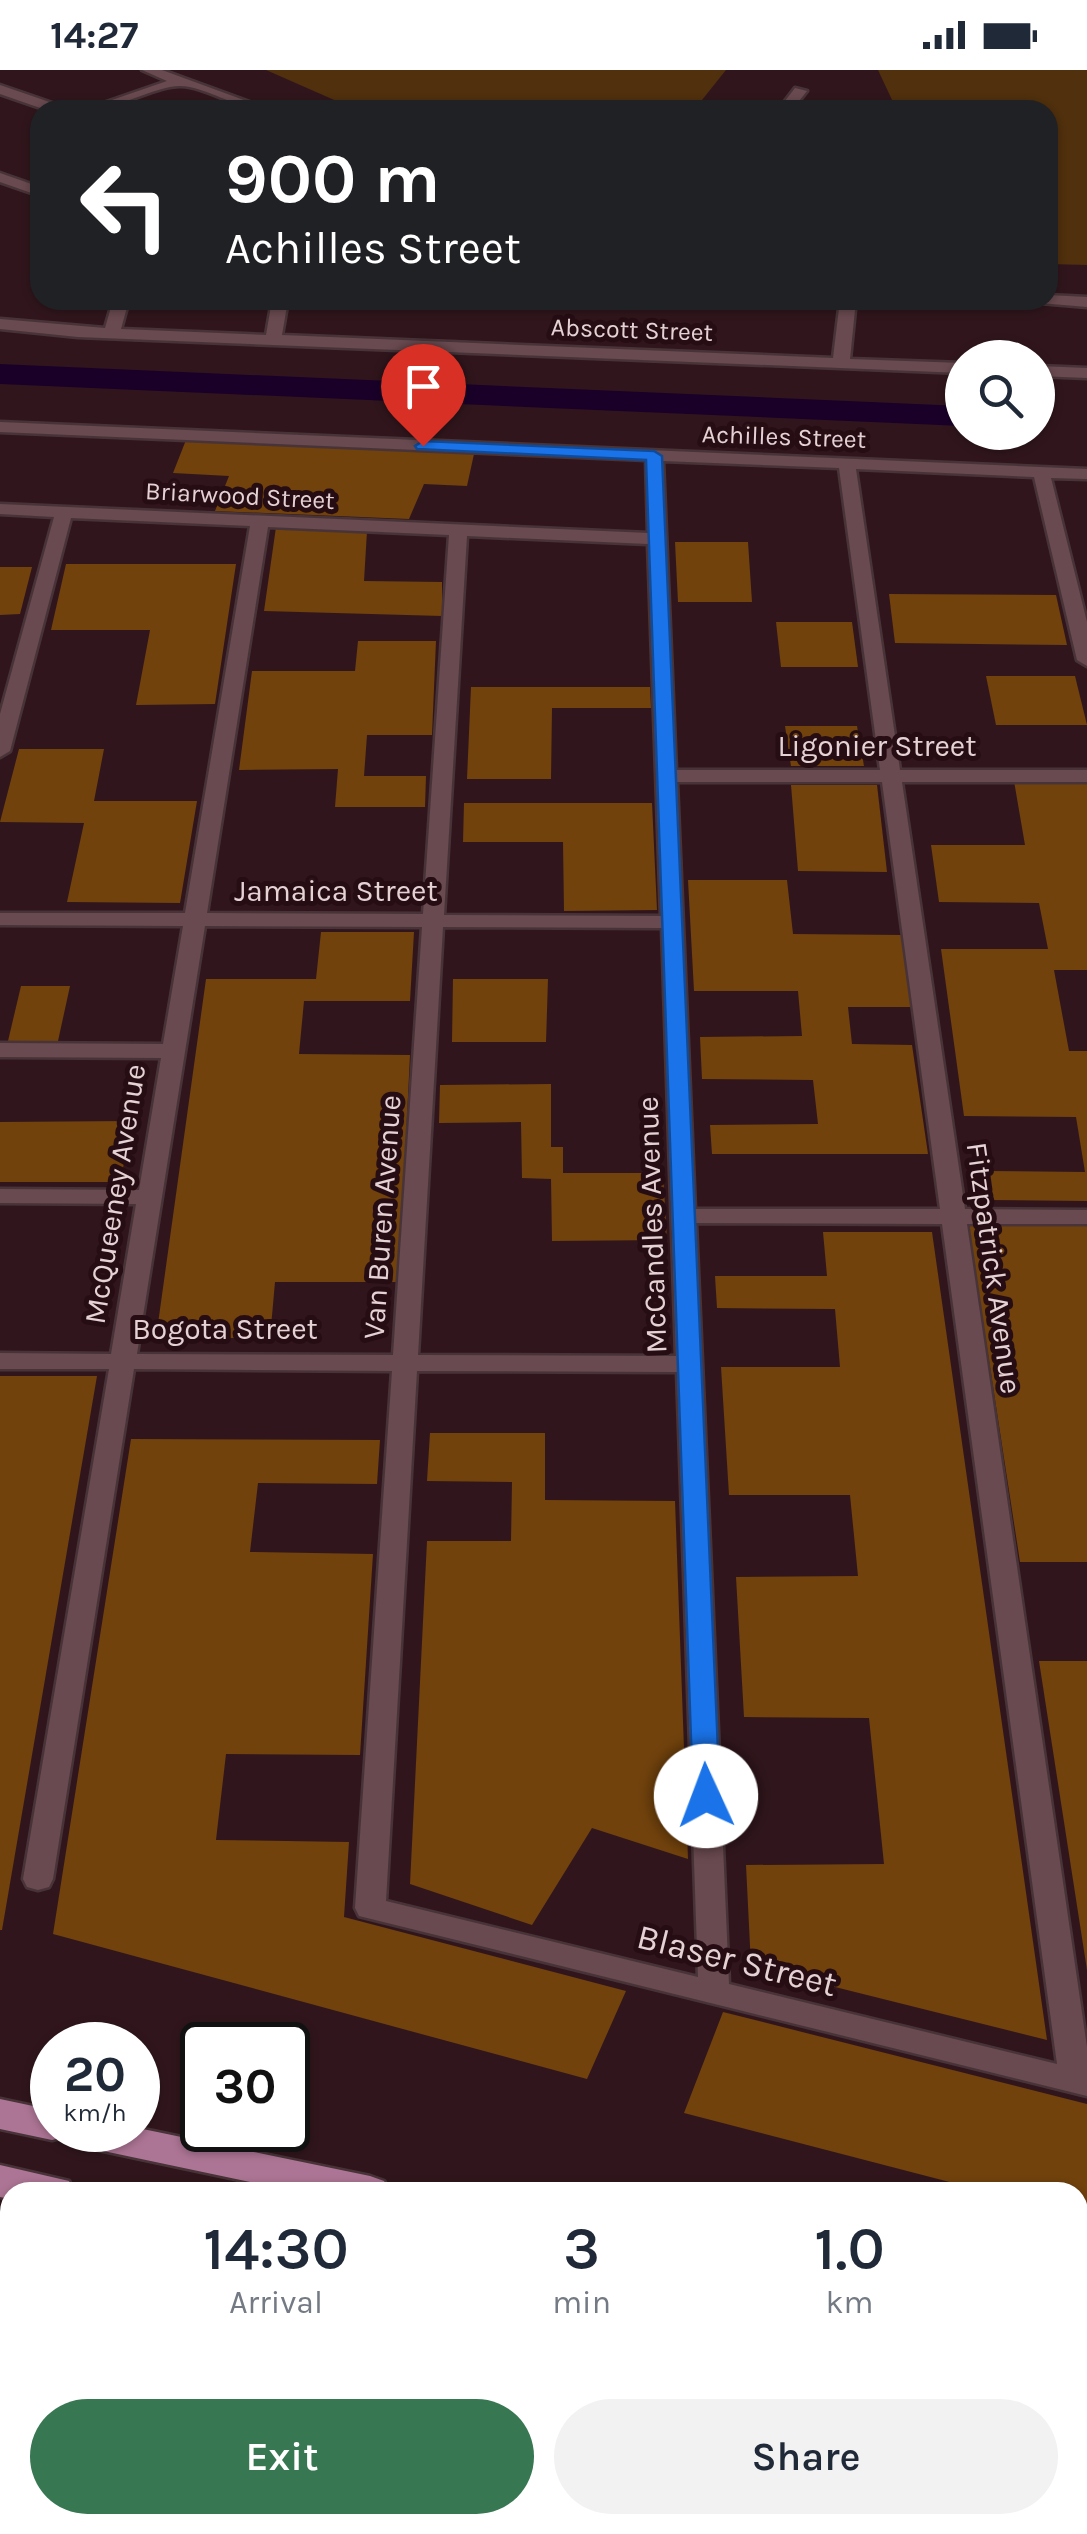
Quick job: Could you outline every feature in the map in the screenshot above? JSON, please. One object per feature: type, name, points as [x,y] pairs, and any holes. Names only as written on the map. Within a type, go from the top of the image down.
[{"type":"main road","points":[[0,2114],[30,2120]]},
{"type":"main road","points":[[160,2148],[322,2182]]},
{"type":"street","points":[[150,70],[235,100]]},
{"type":"street","points":[[121,100],[181,81]]},
{"type":"street","points":[[793,100],[800,91]]},
{"type":"street","points":[[4,93],[30,101]]},
{"type":"street","points":[[0,177],[30,189]]},
{"type":"street","points":[[0,193],[22,186]]},
{"type":"street","points":[[1058,301],[1087,302]]},
{"type":"street","points":[[112,333],[119,310]]},
{"type":"street","points":[[273,340],[278,310]]},
{"type":"street","points":[[841,363],[847,310]]},
{"type":"street","name":"Abscott Street","points":[[0,324],[112,333],[945,367]]},
{"type":"street","points":[[1055,372],[1087,373]]},
{"type":"street","name":"Achilles Street","points":[[0,427],[1087,474]]},
{"type":"street","name":"McCandles Avenue","points":[[654,456],[714,1993]]},
{"type":"street","name":"Fitzpatrick Avenue","points":[[847,464],[1082,2083]]},
{"type":"street","points":[[1041,472],[1087,660]]},
{"type":"street","name":"Briarwood Street","points":[[0,509],[657,539]]},
{"type":"street","points":[[0,751],[64,512]]},
{"type":"street","name":"McQueeney Avenue","points":[[38,1879],[260,521]]},
{"type":"street","name":"Van Buren Avenue","points":[[370,1908],[458,530]]},
{"type":"street","name":"Ligonier Street","points":[[666,776],[1087,776]]},
{"type":"street","name":"Jamaica Street","points":[[0,919],[672,922]]},
{"type":"street","points":[[0,1050],[172,1051]]},
{"type":"street","points":[[0,1196],[148,1197]]},
{"type":"street","points":[[684,1216],[1087,1217]]},
{"type":"street","name":"Bogota Street","points":[[0,1361],[690,1364]]},
{"type":"street","name":"Blaser Street","points":[[370,1908],[1082,2083]]},
{"type":"shaded area","points":[[266,70],[726,70],[702,100],[334,100]]},
{"type":"shaded area","points":[[878,70],[1087,70],[1087,265],[1058,264],[1058,100],[892,100]]},
{"type":"shaded area","points":[[0,364],[945,405],[945,425],[0,384]]},
{"type":"shaded area","points":[[186,440],[474,454],[467,486],[424,484],[409,519],[215,511],[229,476],[173,473]]},
{"type":"shaded area","points":[[276,527],[367,531],[364,581],[442,582],[442,616],[264,611]]},
{"type":"shaded area","points":[[675,542],[748,542],[752,602],[678,602]]},
{"type":"shaded area","points":[[66,564],[236,564],[215,704],[136,705],[150,630],[51,630]]},
{"type":"shaded area","points":[[0,567],[32,567],[20,614],[0,615]]},
{"type":"shaded area","points":[[889,594],[1056,595],[1067,645],[895,643]]},
{"type":"shaded area","points":[[776,622],[852,622],[858,667],[781,667]]},
{"type":"shaded area","points":[[358,641],[436,641],[432,735],[367,735],[364,776],[426,776],[425,807],[335,807],[338,769],[239,770],[252,671],[355,671]]},
{"type":"shaded area","points":[[986,676],[1075,676],[1087,725],[996,725]]},
{"type":"shaded area","points":[[471,687],[650,687],[651,708],[552,708],[551,779],[467,779]]},
{"type":"shaded area","points":[[785,726],[857,726],[864,766],[791,766]]},
{"type":"shaded area","points":[[19,749],[104,749],[94,801],[197,801],[180,903],[67,902],[84,823],[0,822]]},
{"type":"shaded area","points":[[1014,781],[1087,782],[1087,970],[1054,970],[1069,1051],[1087,1051],[1087,1201],[990,1200],[985,1171],[1085,1172],[1076,1117],[964,1116],[941,949],[1048,949],[1039,903],[939,902],[931,845],[1025,845]]},
{"type":"shaded area","points":[[791,785],[877,785],[887,872],[798,871]]},
{"type":"shaded area","points":[[464,803],[652,803],[657,910],[564,911],[563,842],[463,842]]},
{"type":"shaded area","points":[[688,880],[787,880],[793,934],[901,935],[911,1007],[848,1007],[852,1044],[912,1045],[928,1154],[712,1154],[710,1125],[818,1124],[813,1080],[702,1079],[700,1037],[802,1036],[798,991],[694,991]]},
{"type":"shaded area","points":[[321,932],[414,932],[410,1001],[304,1001],[299,1054],[410,1055],[399,1282],[275,1282],[270,1338],[156,1338],[206,979],[316,979]]},
{"type":"shaded area","points":[[453,979],[548,979],[546,1042],[452,1042]]},
{"type":"shaded area","points":[[21,986],[70,986],[58,1041],[8,1041]]},
{"type":"shaded area","points":[[551,1084],[551,1147],[563,1147],[563,1173],[663,1173],[667,1240],[552,1241],[551,1179],[522,1178],[521,1122],[439,1123],[440,1085]]},
{"type":"shaded area","points":[[130,1121],[121,1182],[0,1182],[0,1122]]},
{"type":"shaded area","points":[[968,1224],[1087,1225],[1087,1562],[1020,1562]]},
{"type":"shaded area","points":[[823,1232],[932,1232],[1047,2040],[751,1966],[746,1865],[884,1864],[869,1718],[744,1717],[736,1577],[858,1576],[850,1495],[729,1495],[721,1367],[840,1367],[835,1309],[717,1308],[715,1276],[827,1276]]},
{"type":"shaded area","points":[[0,1376],[97,1376],[2,1930],[0,1930]]},
{"type":"shaded area","points":[[430,1433],[545,1433],[545,1500],[675,1501],[688,1859],[592,1828],[532,1925],[410,1884],[427,1541],[511,1541],[512,1482],[427,1481]]},
{"type":"shaded area","points":[[131,1439],[380,1440],[377,1484],[258,1483],[250,1552],[373,1554],[360,1755],[226,1754],[216,1840],[349,1842],[344,1917],[626,1991],[587,2079],[53,1934]]},
{"type":"shaded area","points":[[1039,1661],[1087,1661],[1087,1970]]},
{"type":"shaded area","points":[[723,2012],[1087,2104],[1087,2182],[950,2182],[684,2113]]},
{"type":"route","points":[[423,446],[654,456],[706,1796]]}]
